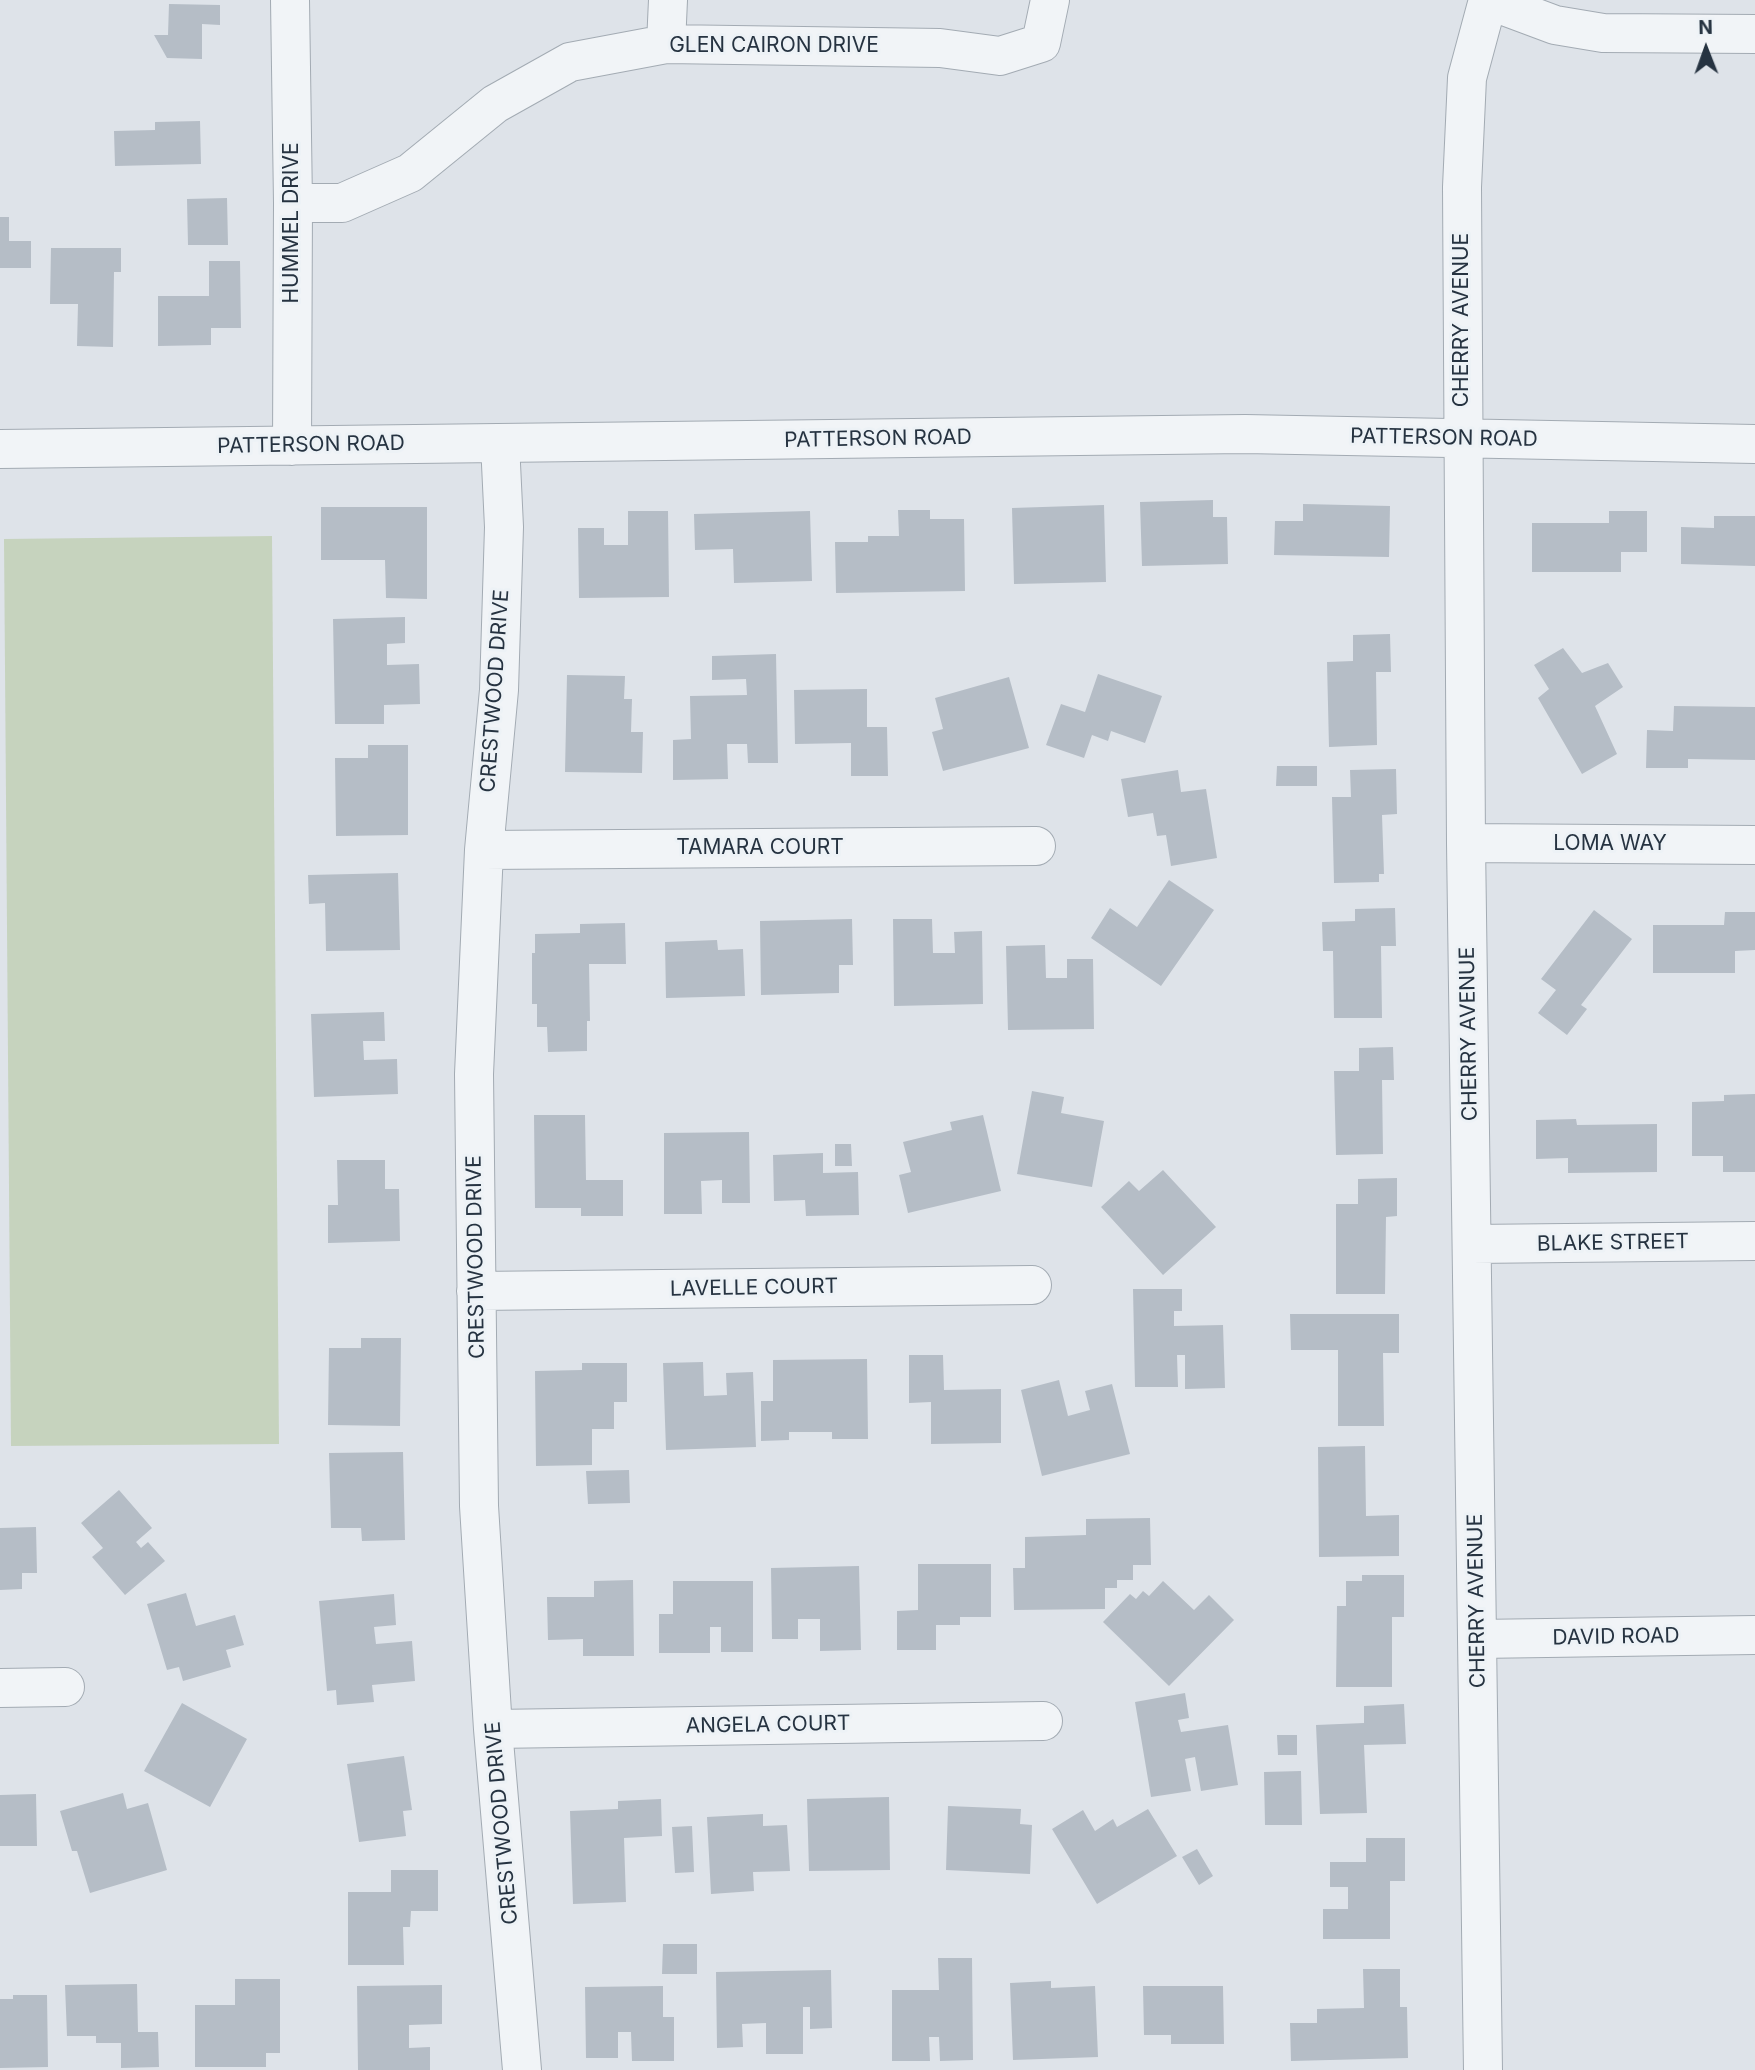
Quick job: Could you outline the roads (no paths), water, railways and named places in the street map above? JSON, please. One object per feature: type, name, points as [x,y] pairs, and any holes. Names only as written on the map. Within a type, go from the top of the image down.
[{"type":"street","name":"HUMMEL DRIVE","points":[[290,0],[292,446]]},
{"type":"street","points":[[666,44],[668,0]]},
{"type":"street","name":"GLEN CAIRON DRIVE","points":[[293,203],[342,202],[410,173],[495,104],[569,62],[666,44],[940,48],[1000,56],[1041,43],[1049,0]]},
{"type":"street","points":[[1488,0],[1555,25],[1603,33],[1755,34]]},
{"type":"street","name":"CHERRY AVENUE","points":[[1483,2070],[1466,843],[1462,187],[1467,78],[1488,0]]},
{"type":"street","name":"PATTERSON ROAD","points":[[0,449],[1245,434],[1755,444]]},
{"type":"street","name":"CRESTWOOD DRIVE","points":[[500,443],[504,527],[499,690],[484,850],[474,1074],[476,1291],[479,1506],[493,1729],[522,2070]]},
{"type":"street","name":"LOMA WAY","points":[[1466,843],[1755,845]]},
{"type":"street","name":"TAMARA COURT","points":[[484,850],[1036,846]]},
{"type":"street","name":"BLAKE STREET","points":[[1472,1244],[1755,1241]]},
{"type":"street","name":"LAVELLE COURT","points":[[476,1291],[1032,1285]]},
{"type":"street","name":"DAVID ROAD","points":[[1477,1639],[1755,1635]]},
{"type":"street","points":[[0,1688],[65,1687]]},
{"type":"street","name":"ANGELA COURT","points":[[493,1729],[1043,1721]]}]
